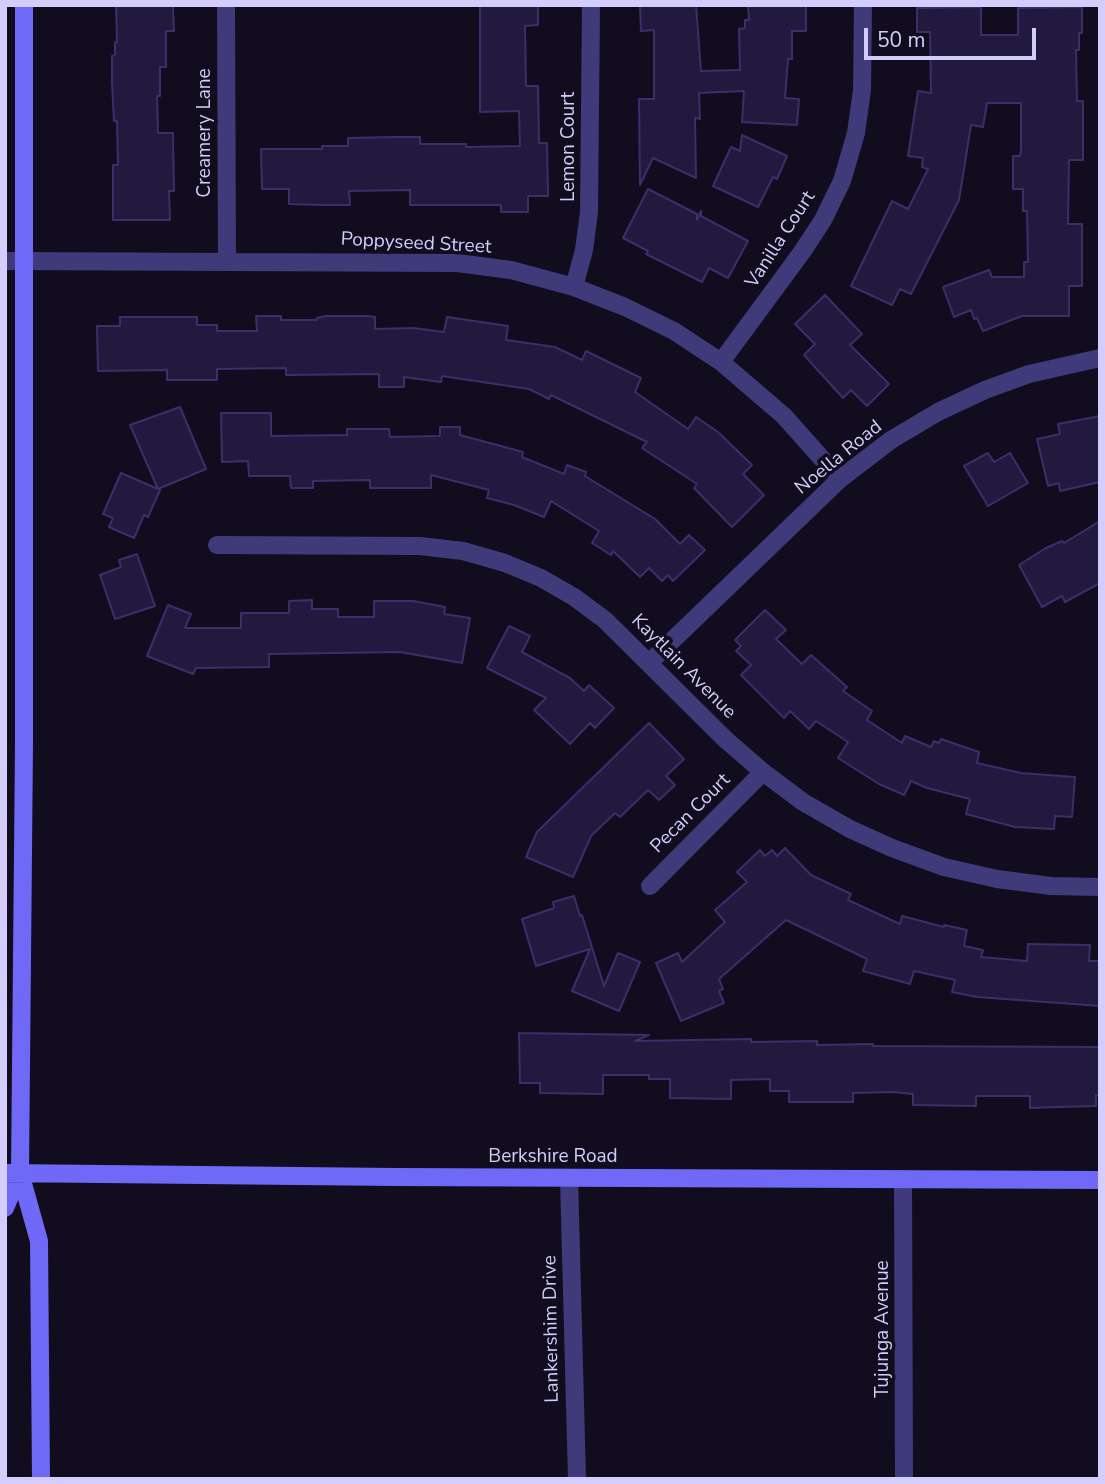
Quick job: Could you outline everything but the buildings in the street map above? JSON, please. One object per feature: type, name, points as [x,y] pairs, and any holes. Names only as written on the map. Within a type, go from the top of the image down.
[{"type":"main road","points":[[5,1208],[13,1173],[24,744],[14,261],[24,5]]},
{"type":"main road","points":[[13,1173],[39,1241],[41,1479]]},
{"type":"main road","name":"Berkshire Road","points":[[13,1173],[1100,1180]]},
{"type":"street","name":"Creamery Lane","points":[[226,5],[227,261]]},
{"type":"street","name":"Lemon Court","points":[[575,287],[589,212],[591,5]]},
{"type":"street","name":"Vanilla Court","points":[[722,362],[802,252],[823,220],[842,181],[856,133],[862,90],[863,5]]},
{"type":"street","name":"Poppyseed Street","points":[[14,261],[457,263],[511,270],[575,287],[674,331],[722,362],[784,416],[840,479]]},
{"type":"street","name":"Noella Road","points":[[650,662],[840,479],[891,440],[938,412],[974,395],[1028,374],[1100,358]]},
{"type":"street","name":"Kaytlain Avenue","points":[[217,545],[420,546],[463,551],[505,563],[541,578],[574,597],[605,620],[725,739],[763,772],[803,802],[850,829],[892,849],[944,867],[997,879],[1051,886],[1100,887]]},
{"type":"street","name":"Pecan Court","points":[[650,886],[763,772]]},
{"type":"street","name":"Lankershim Drive","points":[[569,1178],[577,1479]]},
{"type":"street","name":"Tujunga Avenue","points":[[904,1179],[904,1479]]}]
